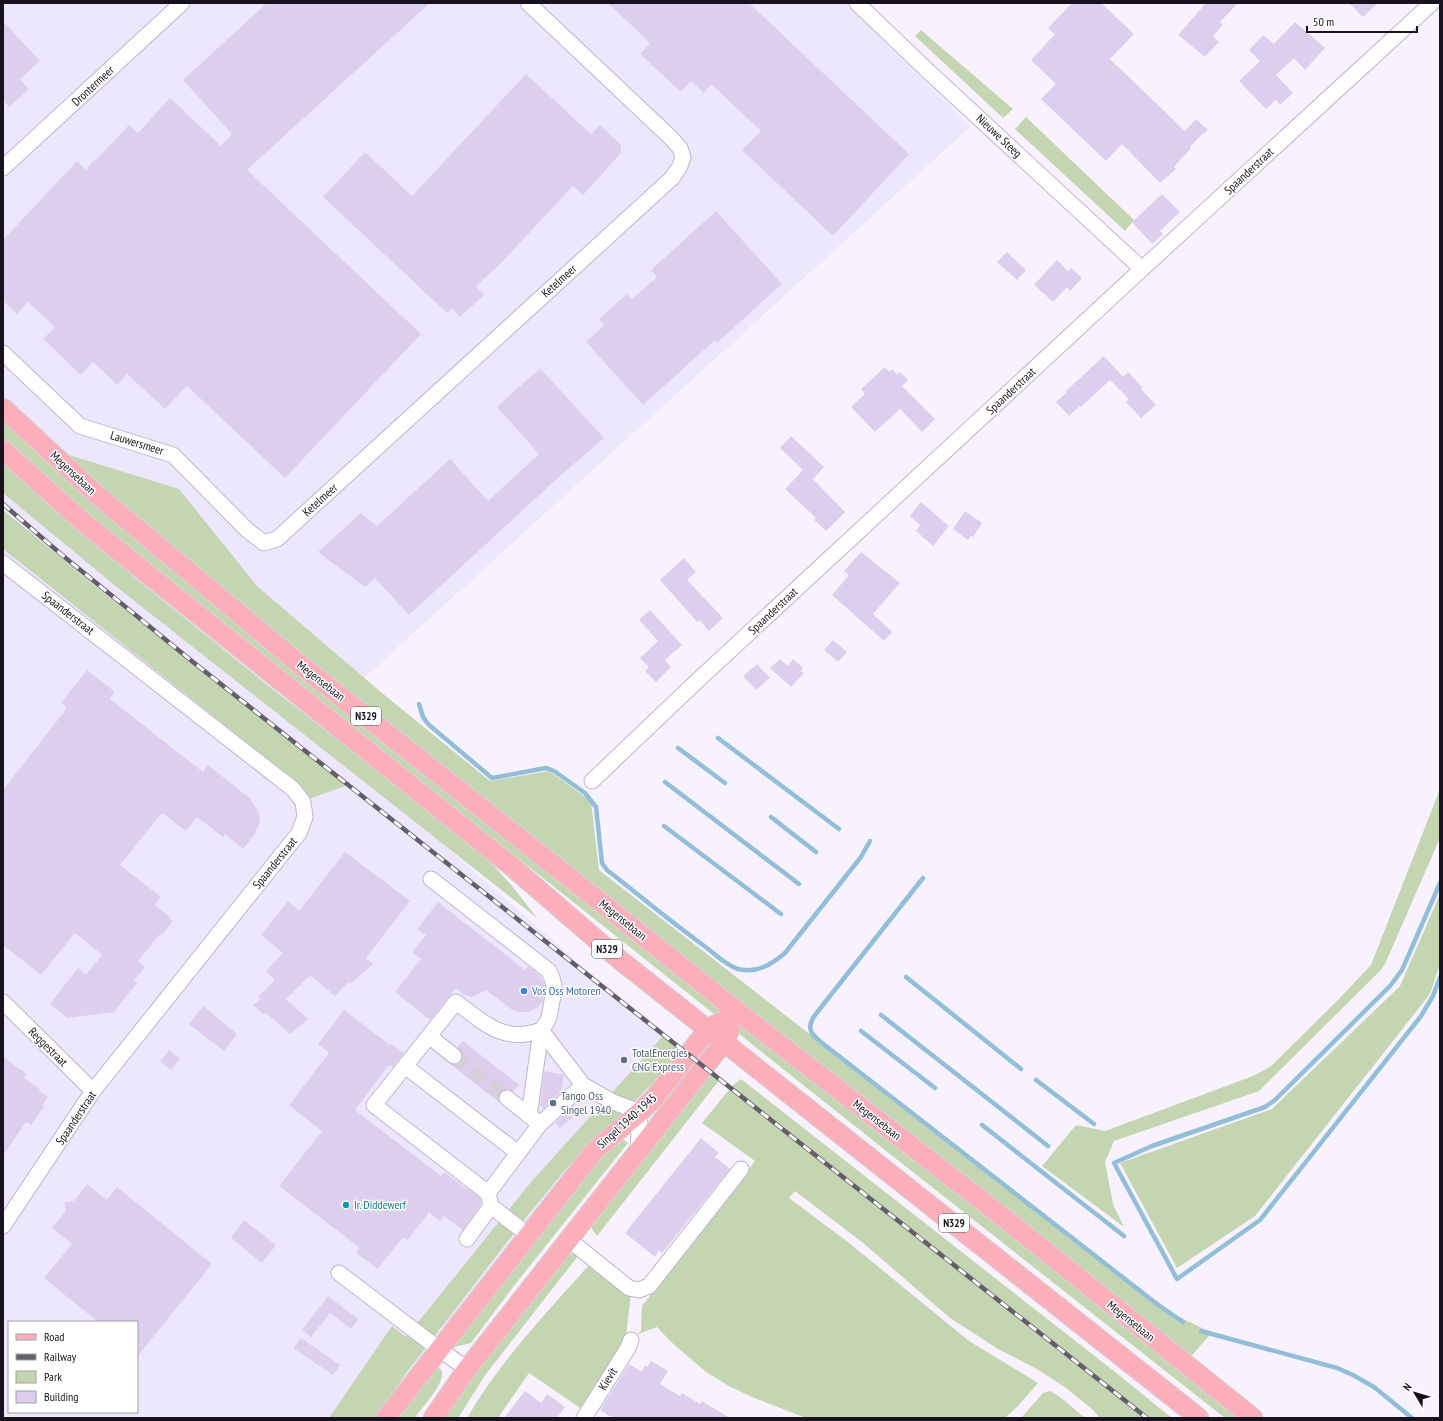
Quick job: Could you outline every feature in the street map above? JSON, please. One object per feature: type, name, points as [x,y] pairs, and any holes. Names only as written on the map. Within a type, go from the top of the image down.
[{"type":"main road","name":"Megensebaan","points":[[3,408],[96,494],[298,663],[738,1012],[1008,1221],[1253,1418]]},
{"type":"main road","name":"Megensebaan","points":[[3,450],[84,523],[510,866],[620,960],[1199,1418]]},
{"type":"main road","name":"Singel 1940-1945","points":[[386,1418],[595,1150],[640,1112],[655,1096],[708,1029],[738,1012]]},
{"type":"main road","name":"Singel 1940-1945","points":[[433,1418],[467,1369],[724,1042],[738,1012]]},
{"type":"street","name":"Drontermeer","points":[[3,168],[182,3]]},
{"type":"street","name":"Ketelmeer","points":[[264,543],[277,539],[672,178],[680,166],[683,157],[680,148],[670,137],[528,3]]},
{"type":"street","name":"Nieuwe Steeg","points":[[857,3],[929,72],[1142,269]]},
{"type":"street","name":"Spaanderstraat","points":[[592,781],[702,676],[1432,3]]},
{"type":"street","name":"Lauwersmeer","points":[[3,353],[80,426],[173,455],[247,530],[264,543]]},
{"type":"street","name":"Spaanderstraat","points":[[3,562],[293,789],[303,802],[305,817],[299,833],[93,1091],[3,1226]]},
{"type":"street","points":[[431,880],[549,971],[554,981],[555,991],[548,1020],[541,1030],[535,1120],[518,1153],[467,1239]]},
{"type":"street","name":"Reggestraat","points":[[3,1002],[93,1091]]},
{"type":"street","points":[[528,1235],[490,1200],[374,1105],[456,1002],[491,1028],[504,1033],[517,1035],[530,1034],[541,1030]]},
{"type":"street","points":[[541,1030],[582,1085],[613,1102],[640,1112],[638,1150]]},
{"type":"street","points":[[429,1036],[454,1056]]},
{"type":"street","points":[[406,1066],[518,1153]]},
{"type":"street","points":[[535,1120],[582,1085]]},
{"type":"street","points":[[507,1098],[535,1120]]},
{"type":"street","points":[[568,1239],[629,1288],[639,1290],[649,1286],[741,1169]]},
{"type":"street","points":[[338,1273],[467,1369]]},
{"type":"street","name":"Kievit","points":[[584,1418],[632,1340]]},
{"type":"shaded area","points":[[3,3],[845,3],[971,126],[310,727],[682,1054],[379,1418],[3,1418]]},
{"type":"green space","points":[[921,30],[1013,109],[1003,118],[915,36]]},
{"type":"green space","points":[[1026,117],[1134,220],[1125,231],[1015,129]]},
{"type":"green space","points":[[3,413],[40,446],[179,489],[257,586],[382,693],[490,781],[549,771],[591,801],[599,870],[1161,1308],[1212,1332],[1184,1365],[1251,1418],[1225,1418],[159,575],[3,443]]},
{"type":"green space","points":[[3,464],[134,577],[271,688],[453,829],[487,858],[513,887],[537,918],[118,588],[3,493]]},
{"type":"green space","points":[[3,510],[110,598],[348,785],[306,800],[276,766],[3,549]]},
{"type":"green space","points":[[1440,789],[1440,838],[1385,964],[1381,970],[1259,1091],[1114,1141],[1105,1162],[1113,1204],[1124,1227],[1042,1166],[1076,1125],[1105,1131],[1253,1076],[1270,1067],[1371,965]]},
{"type":"green space","points":[[1440,894],[1440,964],[1430,994],[1255,1216],[1177,1268],[1120,1163],[1272,1109],[1400,986]]},
{"type":"green space","points":[[665,1034],[683,1048],[654,1082],[566,1169],[528,1215],[406,1373],[376,1418],[329,1418],[392,1326],[406,1337],[531,1182]]},
{"type":"green space","points":[[709,1068],[721,1078],[597,1236],[588,1220]]},
{"type":"green space","points":[[741,1079],[1172,1418],[1100,1418],[1092,1409],[1066,1388],[1037,1369],[998,1349],[950,1318],[862,1242],[795,1191],[789,1198],[848,1242],[969,1341],[1038,1383],[1018,1406],[1005,1418],[806,1418],[754,1398],[729,1386],[706,1372],[670,1341],[657,1327],[638,1334],[641,1330],[642,1306],[755,1161],[702,1123],[732,1086]]},
{"type":"green space","points":[[621,1138],[628,1143],[513,1287],[471,1343],[454,1347],[446,1347],[569,1184]]},
{"type":"green space","points":[[574,1254],[578,1256],[486,1374],[458,1418],[443,1418],[477,1371],[568,1255]]},
{"type":"green space","points":[[597,1256],[632,1284],[626,1336],[580,1408],[529,1373],[498,1418],[467,1418],[511,1354]]},
{"type":"green space","points":[[437,1366],[441,1369],[442,1373],[439,1385],[415,1418],[395,1418]]},
{"type":"green space","points":[[1050,1391],[1060,1397],[1085,1418],[1021,1418],[1043,1393]]},
{"type":"building","points":[[267,3],[430,3],[247,170],[421,334],[285,478],[187,386],[165,409],[127,374],[117,385],[93,362],[81,375],[43,339],[55,327],[28,302],[17,314],[3,301],[3,240],[77,161],[86,170],[129,125],[138,133],[170,98],[221,146],[232,134],[183,80]]},
{"type":"building","points":[[608,3],[749,3],[909,154],[833,236],[742,150],[761,131],[711,84],[704,93],[691,81],[681,92],[640,54],[650,43]]},
{"type":"building","points":[[1072,3],[1101,3],[1134,34],[1110,59],[1185,131],[1196,119],[1208,130],[1190,147],[1191,148],[1174,167],[1176,169],[1160,183],[1122,144],[1106,161],[1041,99],[1056,84],[1031,60],[1055,34],[1048,28]]},
{"type":"building","points":[[1206,3],[1238,3],[1220,22],[1223,25],[1213,36],[1219,42],[1205,57],[1178,35]]},
{"type":"building","points":[[1349,3],[1378,3],[1363,17]]},
{"type":"building","points":[[3,21],[40,61],[20,79],[29,89],[9,107],[3,100]]},
{"type":"building","points":[[1295,22],[1325,48],[1305,70],[1294,58],[1276,75],[1293,93],[1280,105],[1276,100],[1266,109],[1239,81],[1260,61],[1249,50],[1263,35],[1274,44]]},
{"type":"building","points":[[526,74],[591,134],[600,125],[621,145],[621,153],[583,195],[573,186],[499,265],[476,286],[484,295],[460,317],[452,308],[447,313],[323,197],[365,152],[412,196]]},
{"type":"building","points":[[1162,194],[1180,212],[1160,231],[1163,234],[1152,244],[1132,222]]},
{"type":"building","points":[[716,211],[782,284],[717,343],[715,340],[643,405],[586,342],[604,325],[599,319],[627,294],[632,299],[657,277],[651,270]]},
{"type":"building","points":[[1007,252],[1026,270],[1017,280],[997,262]]},
{"type":"building","points":[[1057,260],[1068,271],[1071,268],[1082,278],[1070,291],[1067,287],[1053,302],[1034,285]]},
{"type":"building","points":[[1104,356],[1123,377],[1128,372],[1156,405],[1141,418],[1126,402],[1129,399],[1110,380],[1069,416],[1056,402]]},
{"type":"building","points":[[885,367],[890,372],[892,369],[897,374],[900,372],[908,380],[902,386],[935,419],[922,432],[900,409],[875,432],[851,407],[865,394],[861,389]]},
{"type":"building","points":[[540,368],[604,438],[560,476],[409,615],[375,578],[365,587],[318,552],[361,513],[377,526],[450,459],[488,501],[539,454],[497,407]]},
{"type":"building","points":[[791,436],[824,467],[813,479],[845,512],[826,531],[814,520],[816,518],[785,489],[803,470],[780,448]]},
{"type":"building","points":[[921,502],[949,526],[933,546],[916,531],[920,525],[910,516]]},
{"type":"building","points":[[965,511],[982,523],[973,537],[971,536],[968,540],[953,529]]},
{"type":"building","points":[[861,552],[900,583],[873,614],[892,632],[884,641],[832,595],[849,575],[844,571]]},
{"type":"building","points":[[684,558],[696,572],[687,580],[723,618],[709,631],[699,620],[697,622],[660,580]]},
{"type":"building","points":[[650,610],[682,645],[665,660],[671,667],[656,682],[645,671],[649,667],[640,658],[658,641],[639,620]]},
{"type":"building","points":[[833,640],[847,652],[838,662],[824,650]]},
{"type":"building","points":[[780,659],[788,666],[793,659],[803,668],[801,671],[804,673],[791,687],[770,668]]},
{"type":"building","points":[[757,664],[770,678],[756,690],[743,676]]},
{"type":"building","points":[[87,670],[115,692],[110,699],[203,772],[208,765],[252,800],[251,801],[260,816],[259,825],[255,832],[256,833],[243,849],[225,834],[223,837],[197,817],[186,831],[162,813],[120,865],[161,897],[155,905],[171,918],[170,920],[173,921],[162,935],[160,934],[138,961],[145,967],[134,981],[137,983],[114,1012],[67,1018],[50,1004],[78,968],[86,975],[102,955],[75,933],[41,975],[3,945],[3,790],[67,708],[61,703]]},
{"type":"building","points":[[345,852],[410,901],[366,958],[373,964],[350,984],[348,982],[335,996],[310,975],[286,999],[308,1019],[290,1034],[266,1013],[264,1015],[253,1005],[260,999],[258,997],[275,980],[266,971],[283,953],[261,935],[288,901],[299,911]]},
{"type":"building","points":[[438,902],[525,970],[528,966],[540,976],[544,982],[545,988],[543,1001],[538,1007],[529,1012],[518,1012],[511,1009],[486,990],[471,997],[465,995],[456,988],[430,1020],[395,992],[421,959],[412,952],[426,935],[417,929]]},
{"type":"building","points":[[203,1006],[237,1034],[224,1051],[189,1024]]},
{"type":"building","points":[[344,1010],[390,1045],[392,1044],[404,1053],[393,1067],[389,1065],[355,1110],[441,1176],[444,1172],[467,1188],[480,1198],[481,1204],[463,1230],[444,1216],[440,1221],[429,1212],[408,1240],[403,1237],[378,1269],[356,1253],[360,1248],[279,1186],[322,1131],[289,1105],[329,1053],[318,1044]]},
{"type":"building","points":[[463,1041],[519,1085],[513,1092],[508,1089],[500,1092],[498,1097],[501,1104],[449,1063],[457,1064],[461,1061],[462,1053],[457,1047]]},
{"type":"building","points":[[169,1050],[180,1059],[171,1070],[160,1062]]},
{"type":"building","points":[[3,1057],[27,1074],[24,1078],[40,1089],[39,1091],[48,1097],[42,1106],[44,1107],[31,1125],[26,1122],[3,1156]]},
{"type":"building","points":[[544,1071],[564,1075],[561,1092],[543,1109],[540,1105]]},
{"type":"building","points":[[571,1108],[576,1114],[560,1128],[555,1123]]},
{"type":"building","points":[[701,1138],[719,1153],[715,1157],[730,1169],[662,1253],[659,1250],[655,1257],[625,1233]]},
{"type":"building","points":[[87,1184],[107,1200],[117,1187],[212,1264],[138,1356],[138,1321],[97,1321],[44,1278],[72,1244],[52,1228],[66,1211],[64,1202],[74,1201]]},
{"type":"building","points":[[244,1220],[276,1245],[262,1263],[231,1238]]},
{"type":"building","points":[[328,1296],[358,1319],[351,1329],[330,1313],[311,1337],[302,1330]]},
{"type":"building","points":[[301,1338],[340,1365],[333,1375],[293,1348]]},
{"type":"building","points":[[651,1361],[668,1371],[660,1384],[680,1396],[682,1393],[700,1404],[702,1401],[730,1418],[613,1418],[600,1410],[629,1364],[642,1372],[645,1365],[647,1367]]},
{"type":"building","points":[[525,1391],[541,1403],[547,1394],[565,1407],[557,1418],[504,1418]]},
{"type":"waterway","points":[[419,704],[423,717],[428,724],[492,778],[546,768],[554,771],[585,793],[596,807],[602,863],[607,870],[729,965],[738,969],[752,970],[764,967],[785,953],[861,857],[870,841]]},
{"type":"waterway","points":[[718,738],[839,829]]},
{"type":"waterway","points":[[678,748],[725,783]]},
{"type":"waterway","points":[[665,782],[799,884]]},
{"type":"waterway","points":[[771,817],[816,852]]},
{"type":"waterway","points":[[664,826],[781,914]]},
{"type":"waterway","points":[[923,878],[815,1015],[810,1025],[812,1033],[826,1046],[1157,1304],[1183,1322]]},
{"type":"waterway","points":[[1440,883],[1402,970],[1390,986],[1275,1100],[1265,1107],[1152,1146],[1114,1163],[1177,1279],[1260,1220],[1421,1016],[1433,996],[1440,977]]},
{"type":"waterway","points":[[906,977],[1021,1069]]},
{"type":"waterway","points":[[881,1015],[1048,1146]]},
{"type":"waterway","points":[[861,1031],[935,1088]]},
{"type":"waterway","points":[[1036,1080],[1094,1124]]},
{"type":"waterway","points":[[982,1125],[1124,1236]]},
{"type":"waterway","points":[[1201,1331],[1337,1368],[1374,1387],[1412,1418]]},
{"type":"tunnel","points":[[454,1056],[507,1098]]},
{"type":"railway","points":[[3,504],[62,555],[193,662],[1147,1418]]},
{"type":"place","name":"Vos Oss Motoren","points":[[524,991]]},
{"type":"place","name":"TotalEnergies CNG Express","points":[[624,1060]]},
{"type":"place","name":"Tango Oss Singel 1940","points":[[553,1103]]},
{"type":"place","name":"Ir. Diddewerf","points":[[346,1205]]}]
